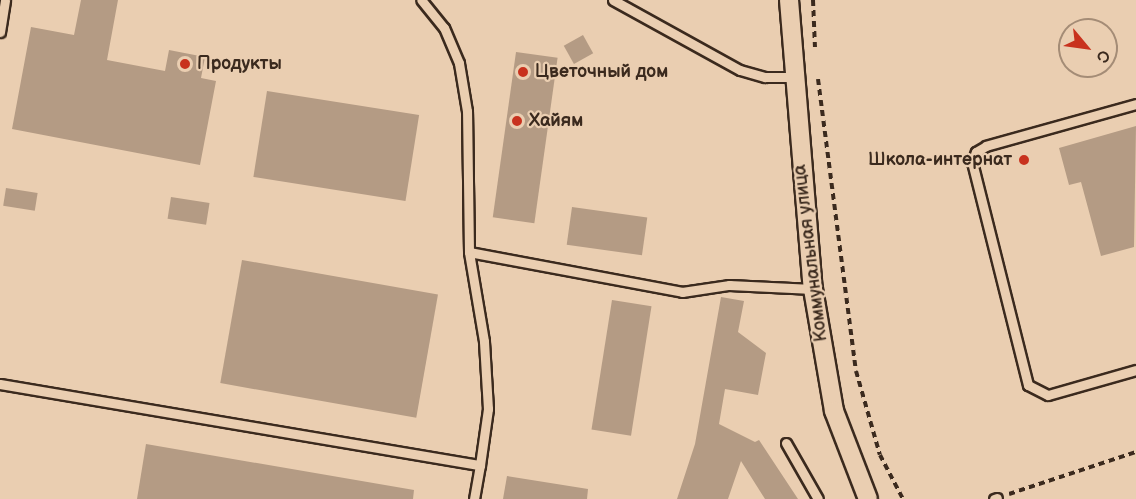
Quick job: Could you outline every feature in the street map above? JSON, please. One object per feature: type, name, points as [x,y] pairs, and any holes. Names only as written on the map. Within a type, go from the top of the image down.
[{"type":"street","name":"Коммунальная улица","points":[[789,0],[792,77],[813,289],[834,411],[868,499]]},
{"type":"lane","points":[[0,32],[5,0]]},
{"type":"lane","points":[[424,0],[444,28],[460,73],[467,111],[469,252],[484,341],[488,409],[474,499]]},
{"type":"lane","points":[[613,0],[740,70],[765,77],[792,77]]},
{"type":"lane","points":[[1136,104],[986,146],[976,152],[972,162],[1028,385],[1048,395],[1136,370]]},
{"type":"lane","points":[[469,252],[682,292],[729,285],[813,289]]},
{"type":"lane","points":[[0,384],[480,465]]},
{"type":"lane","points":[[786,443],[818,499]]},
{"type":"path","points":[[813,0],[815,60]]},
{"type":"path","points":[[817,71],[856,371],[880,455],[903,499]]},
{"type":"path","points":[[995,499],[1136,452]]},
{"type":"building","points":[[81,0],[118,0],[107,60],[165,71],[169,50],[205,57],[201,78],[216,81],[200,165],[12,129],[31,27],[74,35]]},
{"type":"building","points":[[583,35],[593,53],[574,64],[564,46]]},
{"type":"building","points":[[516,52],[558,58],[534,223],[493,217]]},
{"type":"building","points":[[267,91],[419,115],[405,201],[253,177]]},
{"type":"building","points":[[1136,126],[1134,247],[1101,256],[1081,182],[1069,185],[1059,148]]},
{"type":"building","points":[[6,188],[38,193],[35,211],[3,206]]},
{"type":"building","points":[[171,197],[210,203],[206,225],[168,219]]},
{"type":"building","points":[[572,207],[647,218],[642,255],[567,245]]},
{"type":"building","points":[[242,260],[438,295],[416,418],[220,383]]},
{"type":"building","points":[[721,297],[744,301],[738,332],[766,353],[758,395],[725,389],[719,424],[755,442],[759,440],[798,499],[765,499],[741,461],[728,499],[677,499],[695,444]]},
{"type":"building","points":[[612,300],[652,306],[631,436],[592,429]]},
{"type":"building","points":[[146,444],[414,490],[413,499],[137,499]]},
{"type":"building","points":[[507,476],[588,489],[587,499],[503,499]]},
{"type":"place","name":"Продукты","points":[[185,64]]},
{"type":"place","name":"Цветочный дом","points":[[523,72]]},
{"type":"place","name":"Хайям","points":[[517,121]]},
{"type":"place","name":"Школа-интернат","points":[[1024,160]]}]
